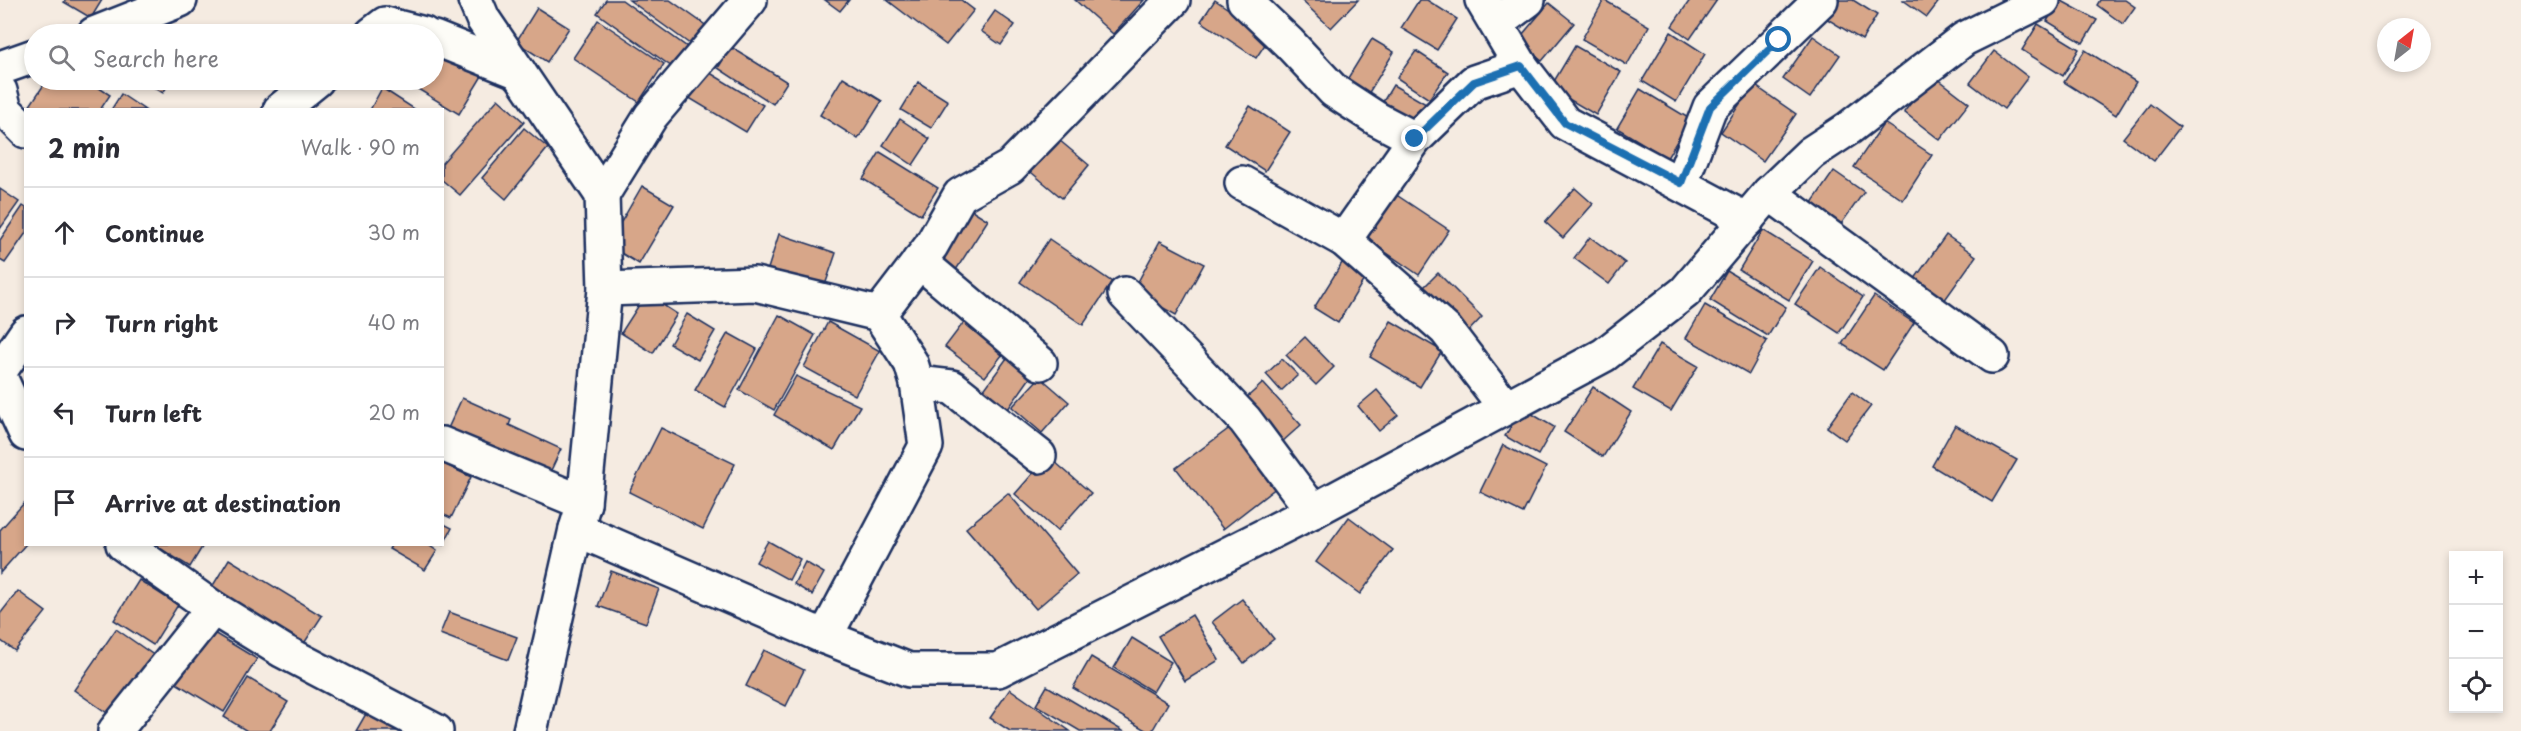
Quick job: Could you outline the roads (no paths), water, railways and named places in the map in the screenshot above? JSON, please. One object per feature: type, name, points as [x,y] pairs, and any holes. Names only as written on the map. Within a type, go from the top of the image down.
[{"type":"street","points":[[119,24],[180,0]]},
{"type":"street","points":[[475,0],[483,19],[602,195],[605,289],[580,516],[530,731]]},
{"type":"street","points":[[602,195],[651,116],[750,0]]},
{"type":"street","points":[[879,314],[931,246],[960,195],[1010,167],[1173,0]]},
{"type":"street","points":[[1244,0],[1334,91],[1377,119],[1415,139]]},
{"type":"street","points":[[1528,0],[1490,12],[1521,66],[1565,123],[1747,220]]},
{"type":"street","points":[[1681,183],[1710,107],[1821,0]]},
{"type":"street","points":[[444,445],[580,516],[825,637],[909,670],[998,670],[1313,511],[1505,406],[1604,355],[1685,292],[1769,193],[1811,153],[1849,128],[1964,39],[2043,0]]},
{"type":"street","points":[[444,42],[519,72]]},
{"type":"street","points":[[0,68],[24,60]]},
{"type":"street","points":[[1344,240],[1415,139],[1474,82],[1521,66]]},
{"type":"street","points":[[282,108],[305,90]]},
{"type":"street","points":[[0,91],[5,110],[24,128]]},
{"type":"street","points":[[1242,183],[1344,240],[1446,330],[1505,406]]},
{"type":"street","points":[[1769,193],[1992,356]]},
{"type":"street","points":[[919,261],[1040,363]]},
{"type":"street","points":[[605,289],[754,284],[879,314],[911,363],[917,382],[926,446],[825,637]]},
{"type":"street","points":[[1125,294],[1245,420],[1313,511]]},
{"type":"street","points":[[0,371],[24,336]]},
{"type":"street","points":[[0,377],[24,430]]},
{"type":"street","points":[[917,382],[952,387],[1039,456]]},
{"type":"street","points":[[126,546],[213,608],[283,651],[436,731]]},
{"type":"street","points":[[115,731],[213,608]]}]
